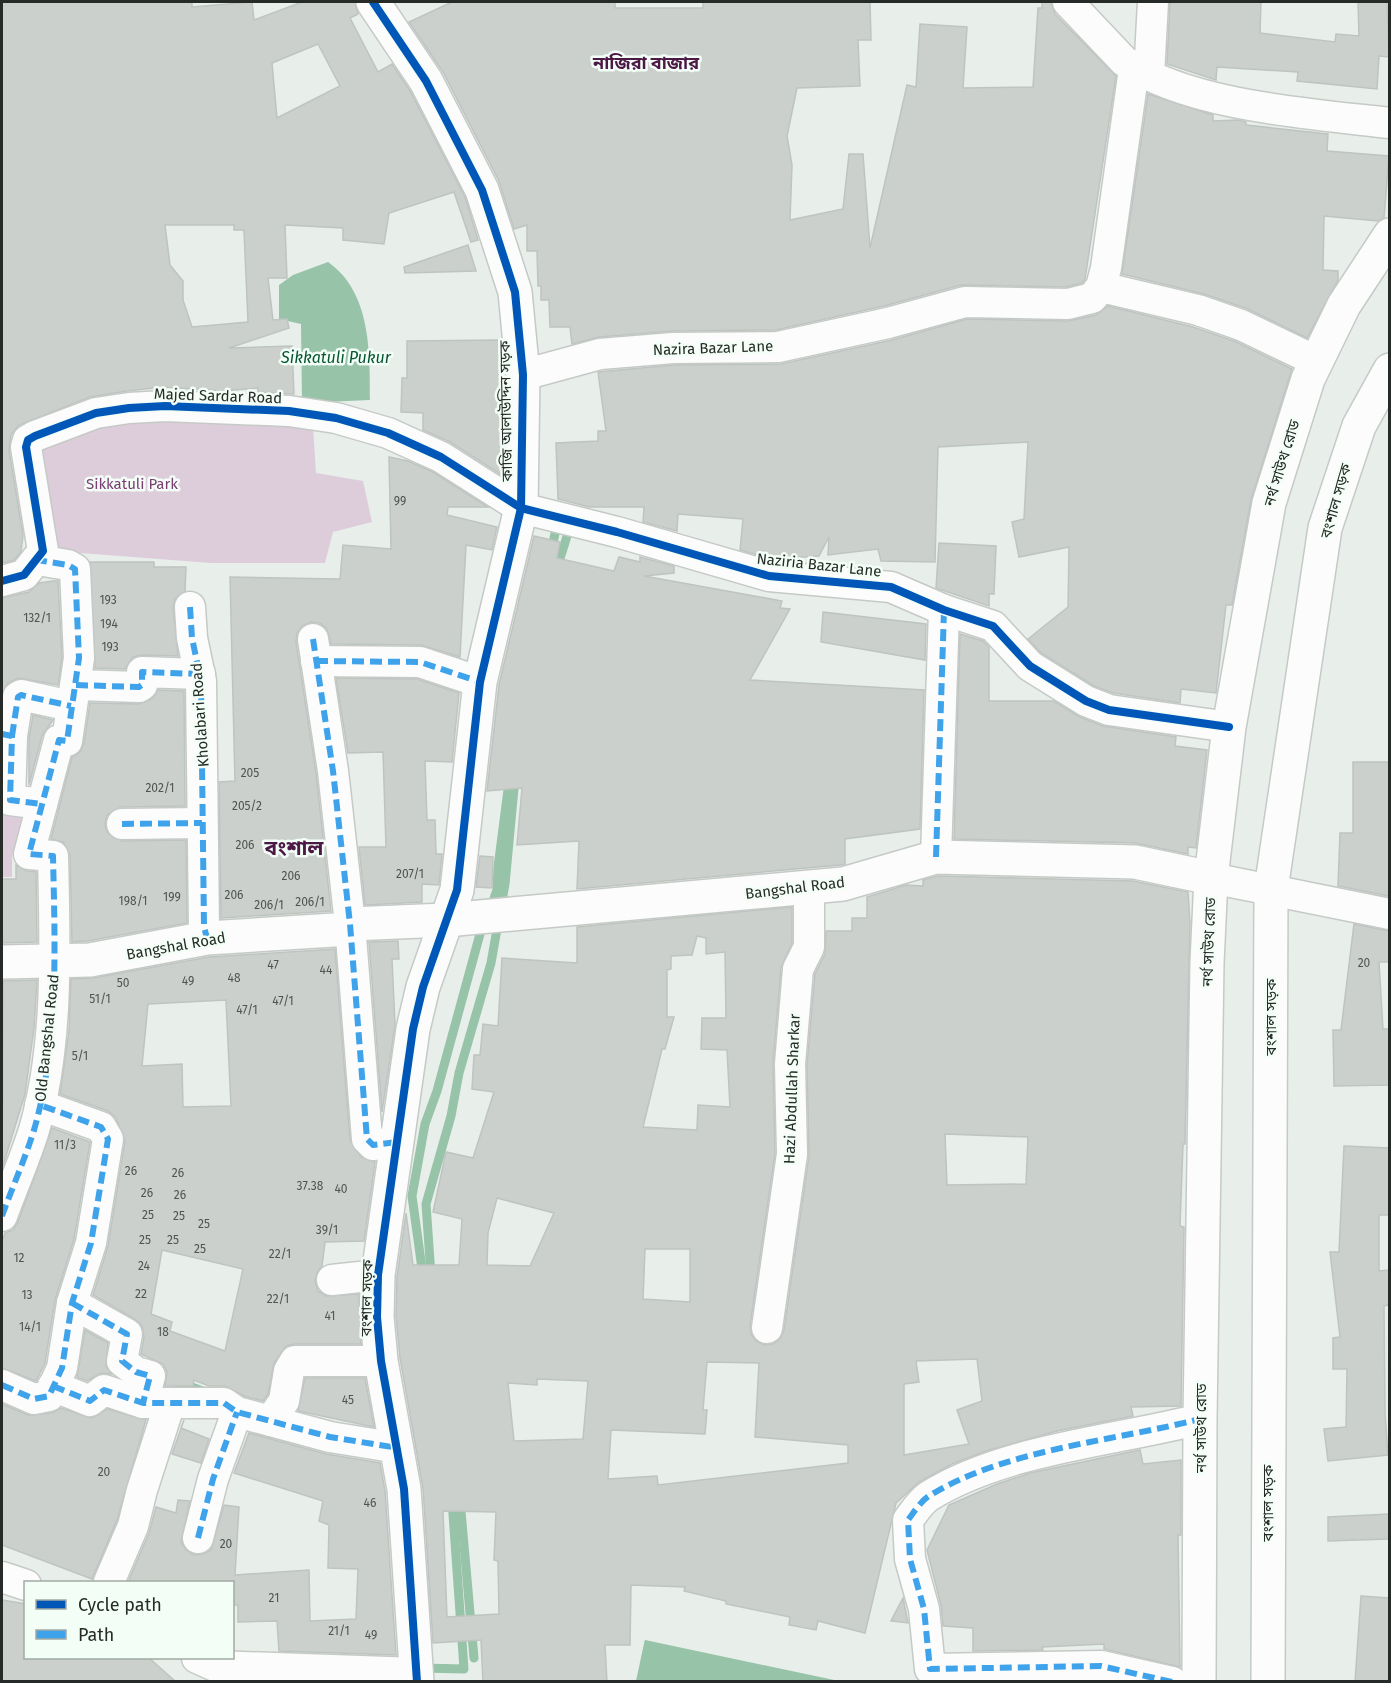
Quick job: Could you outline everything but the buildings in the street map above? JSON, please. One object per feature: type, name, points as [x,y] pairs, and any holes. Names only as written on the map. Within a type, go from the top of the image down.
[{"type":"main road","name":"কাজি আলাউদ্দিন সড়ক","points":[[373,2],[426,81],[482,190],[515,292],[523,375],[521,508],[480,682],[457,890],[446,920]]},
{"type":"main road","name":"নর্থ সাউথ রোড","points":[[1199,1682],[1200,1419],[1207,963],[1211,878],[1229,728],[1269,503],[1308,379],[1344,306],[1389,235]]},
{"type":"main road","name":"বংশাল সড়ক","points":[[1268,1682],[1271,889],[1325,528],[1359,426],[1389,370]]},
{"type":"main road","name":"Bangshal Road","points":[[446,920],[843,884],[936,856],[1135,862],[1211,878]]},
{"type":"main road","name":"বংশাল সড়ক","points":[[417,1677],[408,1524],[398,1448],[381,1361],[377,1317],[378,1275],[413,1029],[423,987],[446,920]]},
{"type":"main road","points":[[350,926],[446,920]]},
{"type":"main road","name":"Bangshal Road","points":[[2,962],[90,960],[207,938],[350,926]]},
{"type":"street","points":[[1068,2],[1116,53],[1142,72],[1191,92],[1271,108],[1389,123]]},
{"type":"street","points":[[1153,2],[1142,72],[1126,113],[1115,206],[1101,287],[1198,309],[1241,325],[1316,361]]},
{"type":"street","name":"Nazira Bazar Lane","points":[[523,375],[600,354],[673,348],[778,347],[965,302],[1068,304],[1092,298],[1101,287]]},
{"type":"street","name":"Majed Sardar Road","points":[[37,560],[43,551],[26,447],[28,440],[96,413],[129,408],[165,406],[289,411],[336,418],[388,433],[441,457],[521,508]]},
{"type":"street","name":"Naziria Bazar Lane","points":[[521,508],[617,532],[769,576],[891,587],[944,610],[993,626],[1030,666],[1086,701],[1109,710],[1229,728]]},
{"type":"street","points":[[2,581],[24,575],[37,560],[72,566],[75,569],[79,658],[73,696],[67,741],[59,740],[42,804],[10,800],[7,735],[18,697],[21,695],[73,696],[139,687],[142,685],[141,672],[200,674]]},
{"type":"street","name":"Kholabari Road","points":[[190,608],[192,638],[200,674],[204,764],[202,823],[204,927],[207,938]]},
{"type":"street","points":[[936,856],[944,610]]},
{"type":"street","points":[[397,1142],[373,1145],[367,1139],[350,926],[333,771],[315,650],[420,662],[480,682]]},
{"type":"street","name":"Old Bangshal Road","points":[[2,1216],[33,1132],[46,1066],[56,961],[53,856],[29,854],[42,804]]},
{"type":"street","points":[[122,824],[202,823]]},
{"type":"street","points":[[1211,878],[1389,914]]},
{"type":"street","name":"Hazi Abdullah Sharkar","points":[[767,1328],[792,1155],[790,1064],[798,969],[809,947],[808,887]]},
{"type":"street","points":[[2,1385],[34,1399],[49,1396],[62,1368],[72,1303],[91,1243],[108,1139],[101,1127],[40,1105]]},
{"type":"street","points":[[332,1280],[378,1275]]},
{"type":"street","points":[[72,1303],[127,1334],[123,1361],[136,1372],[150,1376],[156,1402],[133,1526],[109,1581]]},
{"type":"street","points":[[270,1421],[285,1401],[289,1371],[295,1361],[381,1361]]},
{"type":"street","points":[[53,1386],[90,1401],[104,1390],[156,1402],[224,1402],[237,1412],[330,1437],[398,1448]]},
{"type":"street","points":[[198,1538],[213,1479],[237,1412]]},
{"type":"street","points":[[1172,1682],[1101,1666],[930,1669],[924,1609],[910,1559],[908,1520],[926,1497],[966,1477],[1038,1454],[1200,1419]]},
{"type":"street","points":[[2,1577],[24,1584]]},
{"type":"street","points":[[209,1668],[417,1677]]},
{"type":"green space","name":"Sikkatuli Park","points":[[111,414],[313,427],[316,473],[363,481],[372,522],[333,532],[325,563],[211,563],[54,551],[38,447]]},
{"type":"green space","points":[[2,802],[35,808],[24,855],[12,855],[12,877],[2,877]]},
{"type":"water","name":"Sikkatuli Pukur","points":[[328,262],[353,289],[360,306],[368,343],[370,400],[302,403],[301,324],[279,319],[279,285],[293,275]]},
{"type":"water","points":[[645,1640],[839,1681],[636,1681]]},
{"type":"waterway","points":[[550,525],[556,529],[551,552]]},
{"type":"waterway","points":[[557,568],[568,533]]},
{"type":"waterway","points":[[431,1275],[426,1204],[451,1116],[459,1073],[491,963],[505,884],[515,778]]},
{"type":"waterway","points":[[490,910],[497,890],[509,782]]},
{"type":"waterway","points":[[423,1276],[412,1196],[425,1124],[437,1091],[483,923]]},
{"type":"waterway","points":[[172,1399],[181,1383],[205,1392]]},
{"type":"waterway","points":[[422,1668],[464,1669],[452,1500]]},
{"type":"waterway","points":[[460,1500],[474,1658]]},
{"type":"marked path","points":[[2,1216],[34,1130],[48,1063],[54,994],[53,856],[29,854],[59,740],[67,741],[79,658],[75,569],[68,565],[37,560]]},
{"type":"marked path","points":[[190,607],[192,638],[201,681],[204,927],[207,938]]},
{"type":"marked path","points":[[936,857],[944,610]]},
{"type":"marked path","points":[[313,639],[333,771],[350,924],[367,1139],[373,1145],[397,1142]]},
{"type":"marked path","points":[[316,661],[420,662],[480,682]]},
{"type":"marked path","points":[[76,685],[139,687],[142,685],[142,672],[200,674]]},
{"type":"marked path","points":[[12,736],[18,697],[21,695],[71,706]]},
{"type":"marked path","points":[[2,734],[12,736],[10,800],[42,804]]},
{"type":"marked path","points":[[122,824],[202,823]]},
{"type":"marked path","points":[[2,1385],[34,1399],[49,1396],[62,1368],[72,1303],[91,1243],[108,1139],[101,1127],[40,1105]]},
{"type":"marked path","points":[[72,1303],[127,1334],[122,1361],[136,1372],[150,1376],[143,1403]]},
{"type":"marked path","points":[[53,1386],[90,1401],[104,1390],[143,1403],[224,1403],[237,1412],[330,1437],[398,1448]]},
{"type":"marked path","points":[[198,1538],[213,1479],[237,1412]]},
{"type":"marked path","points":[[1172,1682],[1101,1666],[930,1669],[924,1609],[910,1559],[908,1520],[929,1496],[991,1467],[1061,1448],[1200,1419]]},
{"type":"cycle path","points":[[373,2],[426,81],[482,190],[515,292],[523,375],[521,508],[480,682],[457,890],[423,987],[413,1029],[378,1275],[377,1317],[381,1361],[404,1489],[417,1682]]},
{"type":"cycle path","points":[[2,581],[24,575],[43,551],[26,447],[28,440],[96,413],[129,408],[165,406],[289,411],[336,418],[388,433],[441,457],[521,508],[617,532],[769,576],[891,587],[944,610],[993,626],[1030,666],[1086,701],[1109,710],[1229,727]]},
{"type":"district","name":"নাজিরা বাজার","points":[[646,63]]},
{"type":"district","name":"বংশাল","points":[[294,848]]}]
